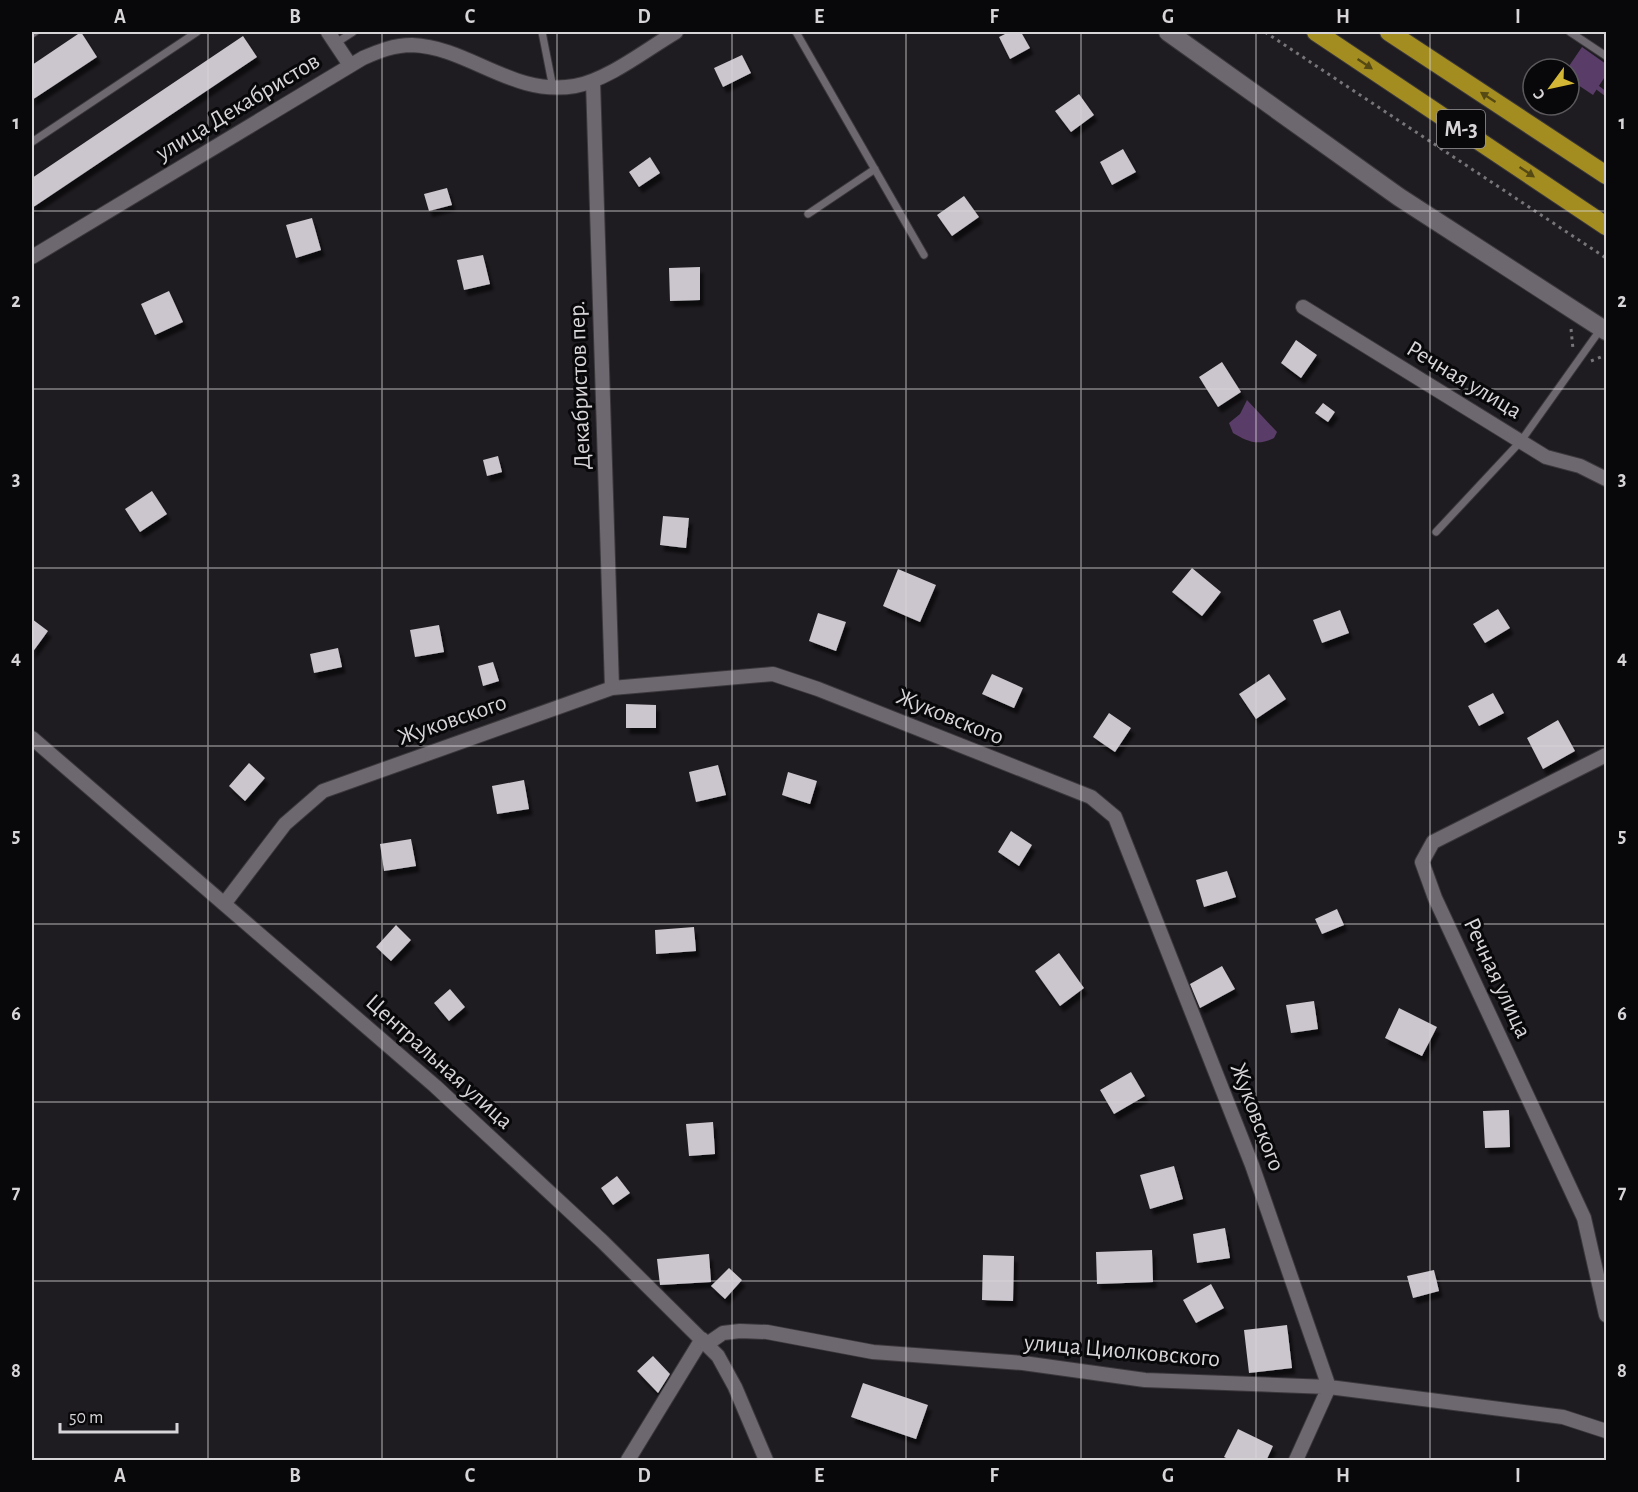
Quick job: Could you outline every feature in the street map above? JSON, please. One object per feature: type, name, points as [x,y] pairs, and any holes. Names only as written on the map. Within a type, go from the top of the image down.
[{"type":"highway","name":"М-3","points":[[1316,32],[1606,226]]},
{"type":"highway","name":"М-3","points":[[1389,32],[1606,176]]},
{"type":"street","name":"улица Декабристов","points":[[32,257],[350,65],[392,47],[424,46],[536,87],[553,88],[593,81],[676,32]]},
{"type":"street","points":[[1168,32],[1399,197],[1604,329]]},
{"type":"street","points":[[332,37],[350,65]]},
{"type":"street","name":"Декабристов пер.","points":[[593,81],[612,688]]},
{"type":"street","name":"Речная улица","points":[[1303,307],[1546,457],[1580,466],[1606,480]]},
{"type":"street","name":"Жуковского","points":[[224,904],[285,824],[323,791],[612,688],[773,674],[818,689],[1090,797],[1115,817],[1252,1165],[1329,1387]]},
{"type":"street","name":"Центральная улица","points":[[32,738],[435,1086],[602,1241],[718,1356],[735,1387],[766,1461]]},
{"type":"street","name":"Речная улица","points":[[1606,755],[1433,842],[1422,862],[1434,898],[1584,1218],[1606,1315]]},
{"type":"street","name":"улица Циолковского","points":[[704,1342],[740,1330],[767,1332],[873,1352],[1023,1363],[1146,1380],[1329,1387],[1563,1417],[1606,1431]]},
{"type":"street","points":[[628,1461],[704,1342]]},
{"type":"street","points":[[1296,1461],[1329,1387]]},
{"type":"lane","points":[[32,142],[197,32]]},
{"type":"lane","points":[[332,37],[353,32]]},
{"type":"lane","points":[[542,32],[553,88]]},
{"type":"lane","points":[[796,32],[924,255]]},
{"type":"lane","points":[[1570,32],[1606,56]]},
{"type":"lane","points":[[808,214],[875,169]]},
{"type":"lane","points":[[1436,532],[1521,441],[1604,329]]},
{"type":"path","points":[[1265,32],[1606,258]]},
{"type":"shaded area","points":[[1582,47],[1606,64],[1606,75],[1593,95],[1581,87],[1581,57],[1575,57]]},
{"type":"shaded area","points":[[1247,400],[1277,432],[1274,438],[1263,442],[1253,442],[1233,433],[1229,423],[1240,414]]},
{"type":"building","points":[[81,32],[97,57],[32,100],[32,65]]},
{"type":"building","points":[[1009,32],[1021,32],[1030,48],[1010,59],[999,37]]},
{"type":"building","points":[[243,36],[257,57],[32,208],[32,178]]},
{"type":"building","points":[[742,55],[751,73],[723,87],[714,68]]},
{"type":"building","points":[[1079,94],[1094,115],[1071,132],[1055,111]]},
{"type":"building","points":[[1123,149],[1136,172],[1112,185],[1100,162]]},
{"type":"building","points":[[650,157],[660,173],[639,187],[629,172]]},
{"type":"building","points":[[447,188],[452,205],[429,211],[424,194]]},
{"type":"building","points":[[964,196],[979,217],[952,236],[937,215]]},
{"type":"building","points":[[312,218],[321,250],[296,258],[286,225]]},
{"type":"building","points":[[483,255],[490,284],[464,290],[457,260]]},
{"type":"building","points":[[700,267],[700,300],[670,301],[669,268]]},
{"type":"building","points":[[169,291],[183,322],[155,335],[141,304]]},
{"type":"building","points":[[1296,340],[1317,355],[1301,378],[1281,363]]},
{"type":"building","points":[[1222,362],[1241,392],[1218,407],[1199,377]]},
{"type":"building","points":[[1323,403],[1335,412],[1328,422],[1315,413]]},
{"type":"building","points":[[498,456],[502,472],[487,476],[483,460]]},
{"type":"building","points":[[152,491],[167,514],[140,532],[125,509]]},
{"type":"building","points":[[663,516],[689,518],[686,548],[660,545]]},
{"type":"building","points":[[1192,568],[1221,592],[1202,616],[1172,592]]},
{"type":"building","points":[[898,569],[936,585],[920,622],[883,606]]},
{"type":"building","points":[[1498,609],[1510,628],[1485,643],[1473,624]]},
{"type":"building","points":[[1340,610],[1349,633],[1322,643],[1313,620]]},
{"type":"building","points":[[818,613],[846,622],[836,651],[809,641]]},
{"type":"building","points":[[32,619],[48,631],[32,653]]},
{"type":"building","points":[[439,625],[444,652],[415,657],[410,630]]},
{"type":"building","points":[[338,648],[342,667],[314,673],[310,654]]},
{"type":"building","points":[[493,662],[499,681],[483,686],[478,666]]},
{"type":"building","points":[[992,674],[1023,688],[1014,708],[982,694]]},
{"type":"building","points":[[1269,674],[1286,699],[1256,719],[1239,694]]},
{"type":"building","points":[[1493,693],[1504,713],[1479,726],[1468,706]]},
{"type":"building","points":[[626,704],[656,705],[656,728],[626,728]]},
{"type":"building","points":[[1109,713],[1131,728],[1115,752],[1093,737]]},
{"type":"building","points":[[1558,720],[1575,751],[1543,769],[1527,738]]},
{"type":"building","points":[[249,763],[265,778],[245,801],[229,786]]},
{"type":"building","points":[[718,765],[726,795],[696,802],[689,772]]},
{"type":"building","points":[[788,772],[817,781],[810,804],[782,795]]},
{"type":"building","points":[[524,780],[529,809],[497,814],[492,786]]},
{"type":"building","points":[[1011,831],[1032,845],[1019,866],[998,852]]},
{"type":"building","points":[[411,839],[416,866],[384,871],[380,844]]},
{"type":"building","points":[[1227,871],[1236,897],[1204,907],[1196,880]]},
{"type":"building","points":[[1337,909],[1344,925],[1322,934],[1315,919]]},
{"type":"building","points":[[396,925],[411,940],[391,961],[376,947]]},
{"type":"building","points":[[694,927],[696,951],[656,954],[655,930]]},
{"type":"building","points":[[1059,953],[1084,988],[1060,1006],[1035,971]]},
{"type":"building","points":[[1222,966],[1235,989],[1200,1008],[1190,984]]},
{"type":"building","points":[[450,989],[465,1007],[449,1021],[434,1003]]},
{"type":"building","points":[[1314,1001],[1318,1029],[1291,1033],[1286,1005]]},
{"type":"building","points":[[1399,1008],[1437,1027],[1422,1056],[1385,1038]]},
{"type":"building","points":[[1131,1072],[1145,1096],[1114,1114],[1100,1090]]},
{"type":"building","points":[[1509,1110],[1510,1147],[1485,1148],[1483,1111]]},
{"type":"building","points":[[713,1122],[715,1154],[689,1156],[686,1124]]},
{"type":"building","points":[[1174,1166],[1183,1199],[1150,1209],[1140,1175]]},
{"type":"building","points":[[617,1176],[630,1193],[613,1205],[601,1188]]},
{"type":"building","points":[[1225,1228],[1230,1258],[1197,1263],[1193,1234]]},
{"type":"building","points":[[1152,1250],[1153,1282],[1097,1284],[1096,1252]]},
{"type":"building","points":[[709,1254],[711,1282],[660,1285],[657,1259]]},
{"type":"building","points":[[983,1255],[1014,1256],[1013,1301],[982,1300]]},
{"type":"building","points":[[729,1268],[742,1280],[725,1299],[711,1286]]},
{"type":"building","points":[[1434,1270],[1439,1291],[1413,1298],[1407,1276]]},
{"type":"building","points":[[1211,1284],[1224,1308],[1196,1323],[1183,1300]]},
{"type":"building","points":[[1287,1325],[1292,1368],[1249,1373],[1244,1330]]},
{"type":"building","points":[[653,1356],[670,1374],[658,1393],[637,1371]]},
{"type":"building","points":[[863,1383],[928,1405],[916,1439],[851,1417]]},
{"type":"building","points":[[1238,1429],[1273,1446],[1266,1461],[1232,1461],[1224,1457]]},
{"type":"waterway","points":[[1598,88],[1606,94]]}]
